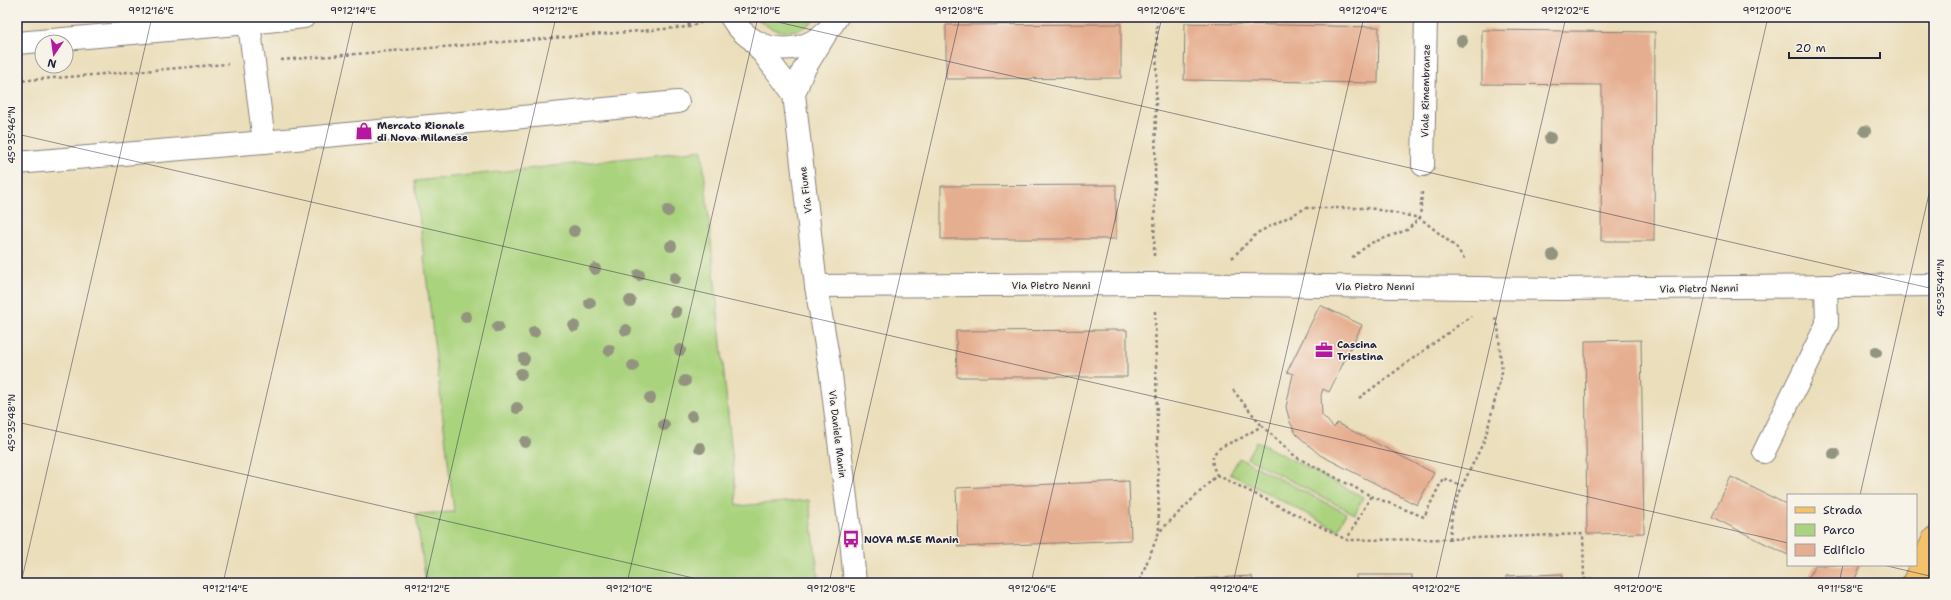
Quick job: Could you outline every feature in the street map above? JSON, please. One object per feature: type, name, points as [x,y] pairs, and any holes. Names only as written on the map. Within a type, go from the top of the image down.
[{"type":"main road","points":[[1912,583],[1934,538]]},
{"type":"street","points":[[17,43],[249,24],[304,17]]},
{"type":"street","name":"Viale Rimembranze","points":[[1423,165],[1426,17]]},
{"type":"street","points":[[721,18],[753,40],[767,47],[790,49],[810,43],[832,24]]},
{"type":"street","points":[[249,24],[264,142]]},
{"type":"street","name":"Via Fiume","points":[[816,286],[794,94],[803,70],[832,24]]},
{"type":"street","points":[[753,40],[794,94]]},
{"type":"street","points":[[17,163],[264,142],[678,102]]},
{"type":"street","name":"Via Pietro Nenni","points":[[816,286],[1340,286],[1486,295],[1560,289],[1934,285]]},
{"type":"street","name":"Via Daniele Manin","points":[[816,286],[830,375],[855,583]]},
{"type":"street","points":[[1764,452],[1828,324],[1826,286]]},
{"type":"path","points":[[688,17],[689,27]]},
{"type":"path","points":[[17,81],[689,27],[721,18]]},
{"type":"path","points":[[1340,286],[1339,273],[1354,255],[1371,243],[1407,230],[1420,218],[1423,165]]},
{"type":"path","points":[[1217,285],[1219,272],[1257,233],[1306,208],[1370,208],[1420,218],[1456,247],[1486,295],[1498,326],[1502,372],[1485,439],[1462,486],[1452,514],[1450,539]]},
{"type":"path","points":[[1359,398],[1486,295]]},
{"type":"path","points":[[1233,390],[1262,426],[1296,457],[1370,496],[1424,517],[1443,478],[1462,486]]},
{"type":"path","points":[[1262,426],[1223,445],[1213,454],[1212,466],[1217,475],[1346,540],[1450,539],[1583,534],[1584,579],[1592,579],[1592,583]]},
{"type":"path","points":[[1099,583],[1139,583],[1159,532],[1217,475]]},
{"type":"path","points":[[1346,540],[1370,496]]},
{"type":"green space","points":[[755,17],[817,17],[802,28],[783,31],[769,27]]},
{"type":"green space","points":[[702,150],[737,506],[809,500],[819,583],[426,583],[416,514],[454,512],[415,181]]},
{"type":"green space","points":[[1256,441],[1363,497],[1355,514],[1247,458]]},
{"type":"green space","points":[[1239,458],[1346,513],[1338,530],[1230,474]]},
{"type":"building","points":[[1185,23],[1379,27],[1378,83],[1184,80]]},
{"type":"building","points":[[1121,24],[1121,78],[946,79],[946,25]]},
{"type":"building","points":[[1482,30],[1655,32],[1654,241],[1601,241],[1602,85],[1482,84]]},
{"type":"building","points":[[1116,185],[1116,239],[941,239],[941,186]]},
{"type":"building","points":[[1320,305],[1362,325],[1329,392],[1323,389],[1321,395],[1322,415],[1334,428],[1337,423],[1434,473],[1417,505],[1320,455],[1296,434],[1290,422],[1286,407],[1293,374],[1287,372]]},
{"type":"building","points":[[1127,330],[1127,377],[957,377],[956,331]]},
{"type":"building","points":[[1641,340],[1644,533],[1587,534],[1585,341]]},
{"type":"building","points":[[1731,477],[1787,505],[1787,554],[1712,517]]},
{"type":"building","points":[[1129,481],[1131,540],[958,547],[956,488]]},
{"type":"building","points":[[1814,566],[1861,566],[1853,583],[1806,583]]},
{"type":"building","points":[[1562,574],[1562,583],[1506,583],[1506,576]]},
{"type":"building","points":[[1356,575],[1412,575],[1412,583],[1356,583]]},
{"type":"building","points":[[1252,576],[1253,583],[1197,583],[1196,579]]},
{"type":"place","name":"Mercato Rionale di Nova Milanese","points":[[364,131]]},
{"type":"place","name":"Cascina Triestina","points":[[1324,350]]},
{"type":"place","name":"NOVA M.SE Manin","points":[[851,539]]}]
